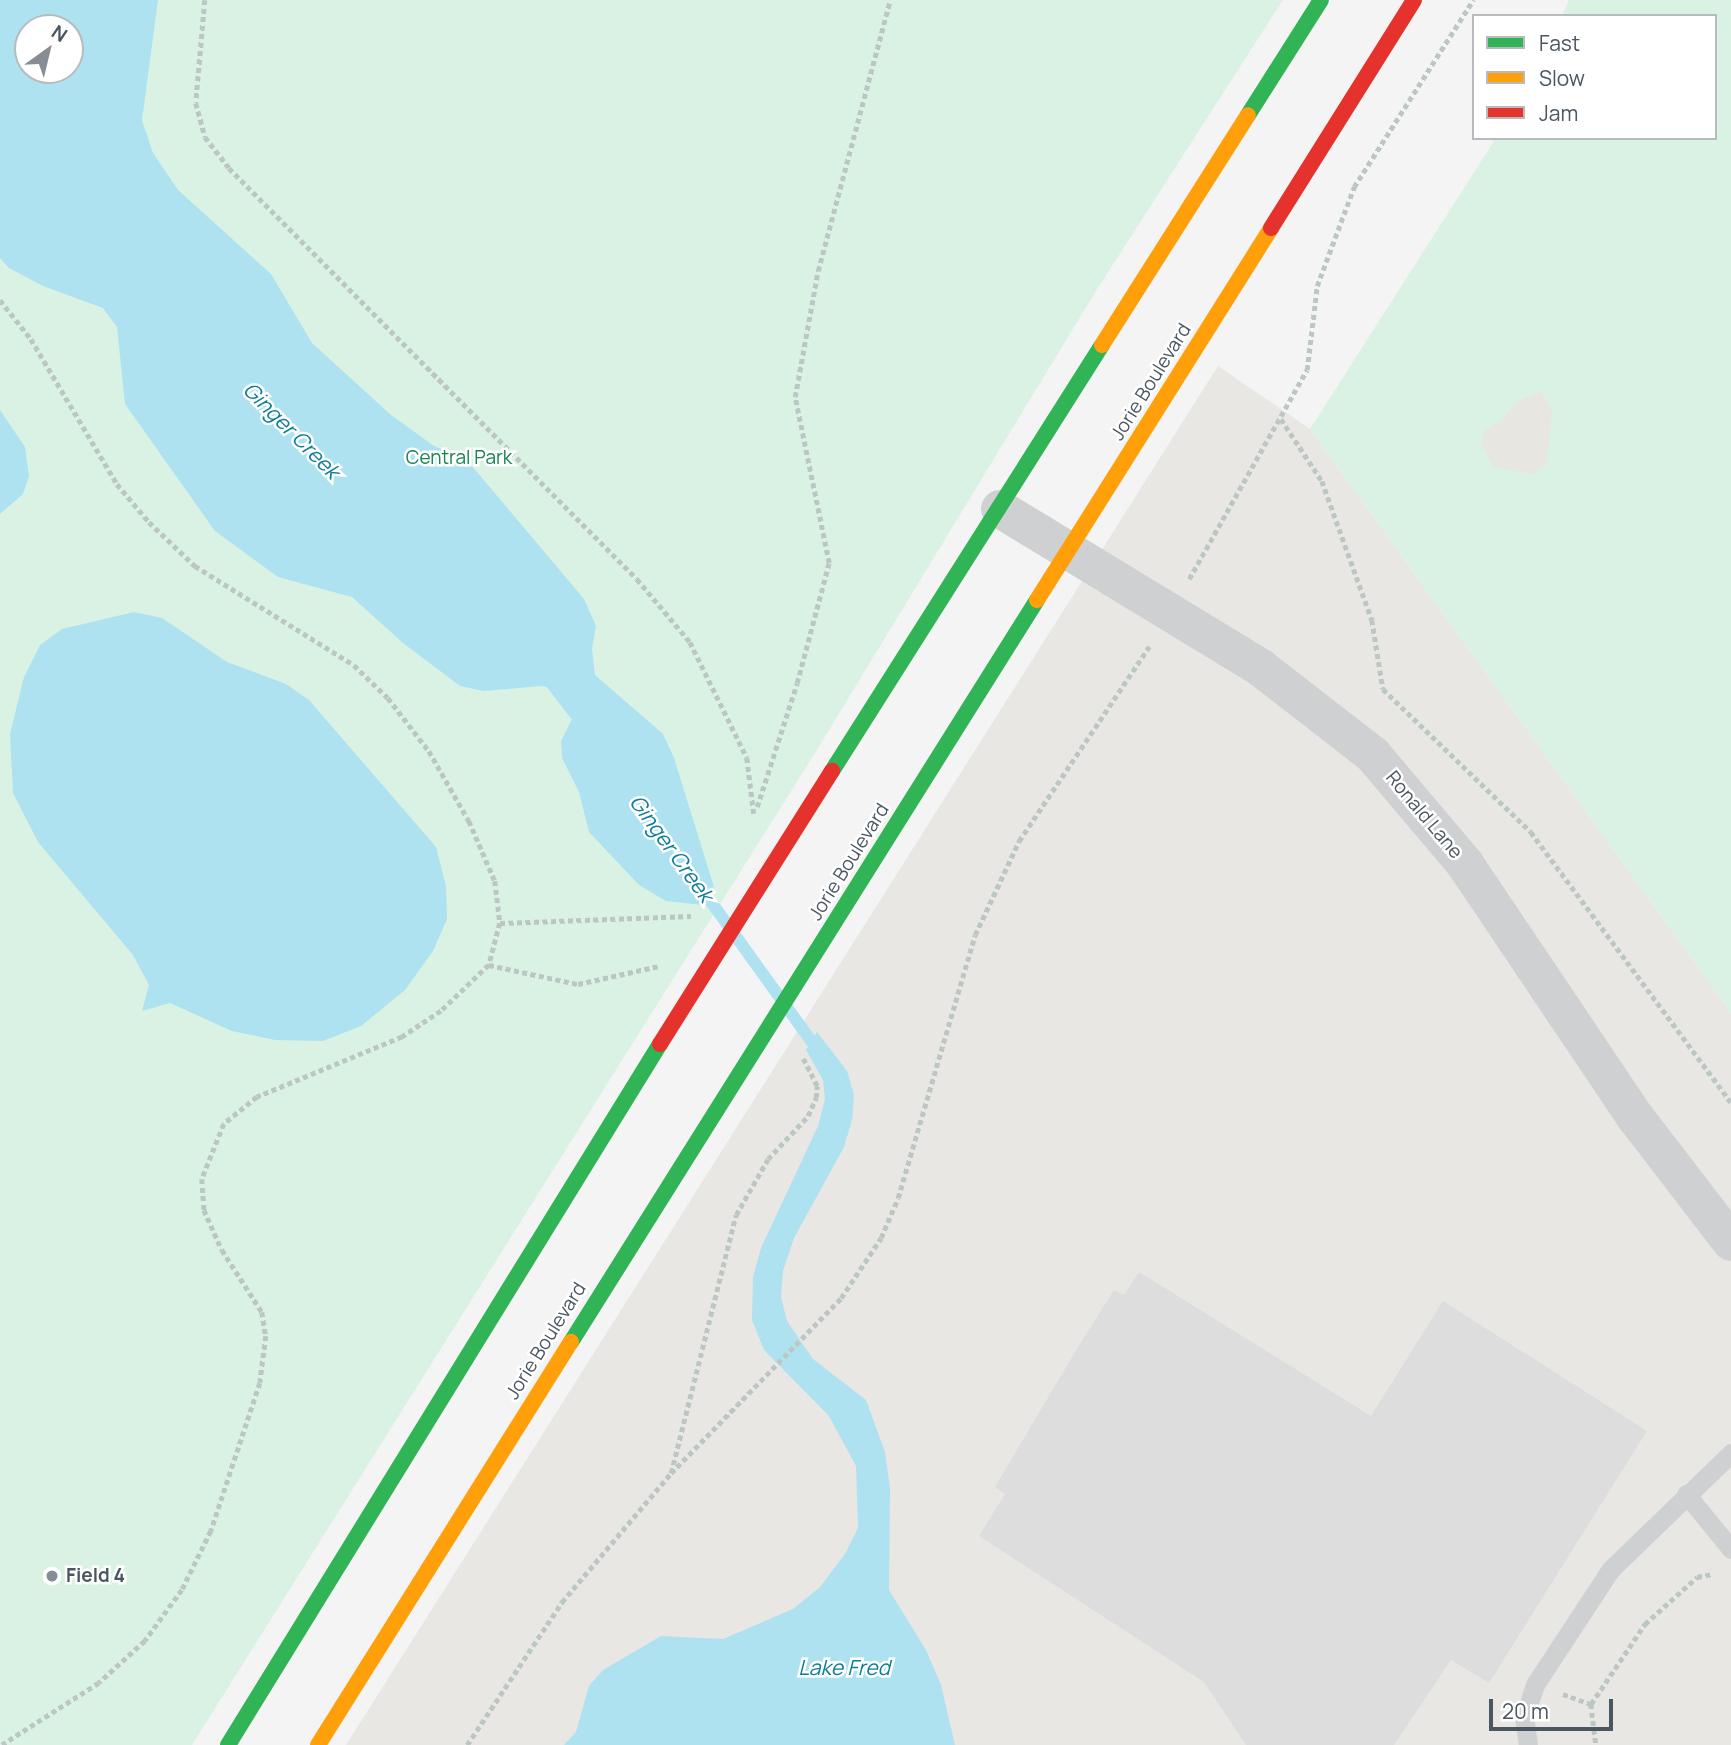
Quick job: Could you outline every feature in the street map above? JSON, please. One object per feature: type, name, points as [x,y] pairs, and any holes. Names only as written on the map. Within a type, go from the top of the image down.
[{"type":"main road","points":[[228,1745],[694,989],[1321,0]]},
{"type":"main road","name":"Jorie Boulevard","points":[[318,1745],[1414,0]]},
{"type":"street","name":"Ronald Lane","points":[[1000,509],[1261,668],[1373,755],[1465,864],[1636,1118],[1731,1242]]},
{"type":"lane","points":[[1528,1745],[1524,1717],[1536,1684],[1611,1569],[1731,1453]]},
{"type":"lane","points":[[1686,1494],[1731,1549]]},
{"type":"path","points":[[205,0],[196,103],[205,137],[229,168],[636,579],[690,642],[747,758],[756,810]]},
{"type":"path","points":[[751,822],[797,683],[829,563],[796,397],[818,271],[890,0]]},
{"type":"path","points":[[467,1745],[562,1602],[671,1474],[841,1298],[881,1238],[898,1198],[975,935],[1019,841],[1121,694],[1281,419],[1307,370],[1317,286],[1354,187],[1473,0]]},
{"type":"path","points":[[0,300],[31,339],[117,484],[149,522],[195,566],[343,658],[388,698],[429,751],[469,821],[495,881],[500,922],[489,965],[441,1012],[402,1037],[257,1097],[224,1124],[202,1179],[204,1210],[222,1250],[262,1312],[267,1336],[260,1383],[211,1531],[182,1590],[145,1641],[99,1683],[2,1745]]},
{"type":"path","points":[[1281,419],[1322,481],[1372,620],[1383,689],[1531,832],[1731,1102]]},
{"type":"path","points":[[500,922],[698,916]]},
{"type":"path","points":[[489,965],[578,984],[625,977],[665,963]]},
{"type":"path","points":[[671,1474],[736,1215],[761,1169],[808,1116],[816,1098],[817,1086],[802,1057]]},
{"type":"path","points":[[1598,1744],[1591,1704],[1645,1624],[1697,1577],[1719,1572]]},
{"type":"path","points":[[1536,1684],[1591,1704]]},
{"type":"shaded area","points":[[1218,366],[1310,429],[1731,1013],[1731,1745],[346,1745]]},
{"type":"green space","name":"Central Park","points":[[0,0],[1283,0],[1096,291],[815,753],[192,1745],[0,1745]]},
{"type":"green space","points":[[1569,0],[1731,0],[1731,1013],[1310,429],[1495,140],[1717,140],[1717,14],[1563,14]]},
{"type":"sand","points":[[1541,391],[1552,410],[1547,464],[1533,474],[1493,467],[1481,444],[1485,430],[1500,422],[1516,402]]},
{"type":"water","points":[[0,0],[158,0],[142,120],[153,153],[178,190],[271,274],[312,343],[391,415],[434,446],[466,459],[584,599],[596,626],[592,649],[595,675],[663,734],[674,758],[714,887],[702,905],[666,901],[639,885],[589,832],[579,792],[562,758],[561,741],[573,717],[573,701],[561,689],[541,686],[484,691],[460,686],[403,643],[352,597],[278,577],[215,531],[125,404],[117,327],[103,308],[43,286],[9,268],[0,258]]},
{"type":"water","points":[[0,410],[25,447],[29,476],[23,494],[0,514]]},
{"type":"water","points":[[134,612],[162,618],[227,662],[286,684],[309,700],[436,847],[446,886],[447,919],[433,951],[405,990],[361,1026],[323,1041],[275,1040],[232,1031],[170,1003],[142,1011],[149,985],[133,955],[38,842],[13,793],[10,734],[24,677],[40,645],[62,629]]},
{"type":"water","name":"Lake Fred","points":[[817,1032],[847,1071],[854,1095],[852,1120],[844,1147],[794,1238],[783,1271],[781,1297],[787,1321],[813,1359],[866,1400],[885,1452],[890,1488],[889,1590],[926,1650],[941,1685],[955,1745],[564,1745],[576,1732],[589,1686],[603,1670],[661,1636],[723,1639],[793,1609],[820,1587],[845,1554],[858,1528],[856,1466],[829,1416],[764,1350],[752,1320],[753,1277],[761,1248],[818,1126],[825,1099],[823,1080],[806,1050]]},
{"type":"building","points":[[1139,1272],[1371,1416],[1443,1301],[1647,1431],[1489,1683],[1451,1660],[1394,1745],[1246,1745],[1204,1682],[979,1536],[1005,1494],[995,1487],[1075,1352],[1114,1290],[1124,1295]]},
{"type":"waterway","name":"Ginger Creek","points":[[546,676],[582,723]]},
{"type":"waterway","name":"Ginger Creek","points":[[699,885],[821,1055]]},
{"type":"traffic: fast","points":[[1248,115],[1321,0]]},
{"type":"traffic: fast","points":[[832,771],[1102,345]]},
{"type":"traffic: fast","points":[[571,1342],[1037,600]]},
{"type":"traffic: fast","points":[[228,1745],[660,1044]]},
{"type":"traffic: slow","points":[[1102,345],[1248,115]]},
{"type":"traffic: slow","points":[[1037,600],[1271,228]]},
{"type":"traffic: slow","points":[[318,1745],[571,1342]]},
{"type":"traffic: jam","points":[[1271,228],[1414,0]]},
{"type":"traffic: jam","points":[[660,1044],[832,771]]},
{"type":"place","name":"Field 4","points":[[52,1576]]}]
